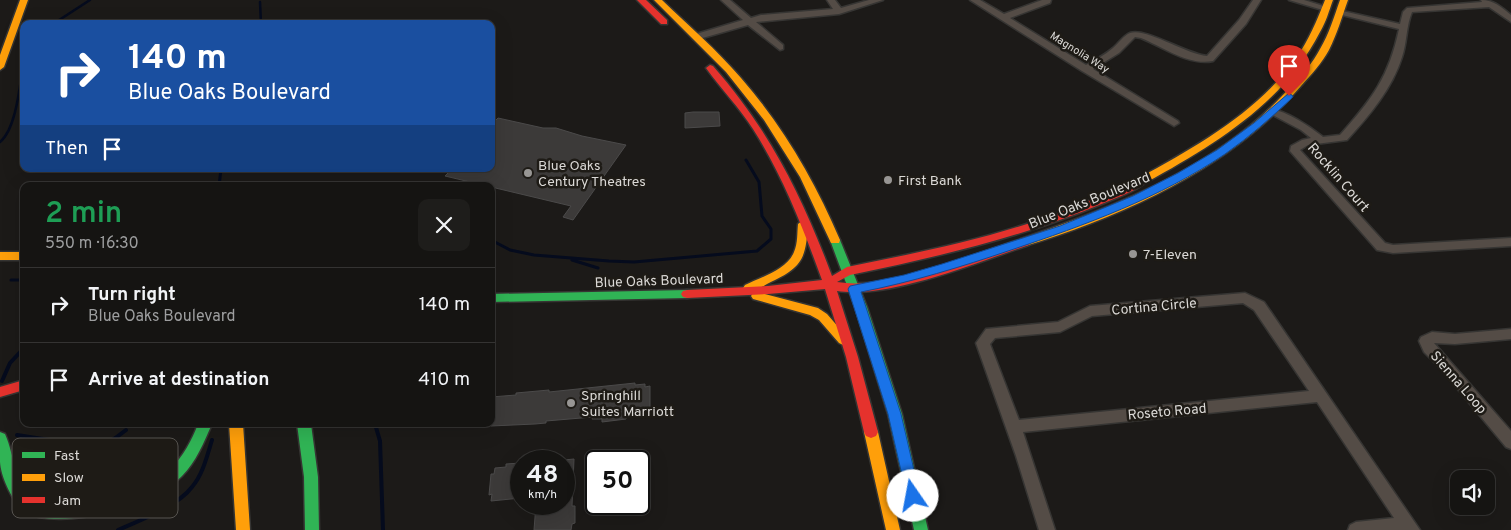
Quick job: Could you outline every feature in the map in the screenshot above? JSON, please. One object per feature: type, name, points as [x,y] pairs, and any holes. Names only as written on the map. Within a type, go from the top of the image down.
[{"type":"main road","points":[[0,67],[24,0]]},
{"type":"main road","points":[[641,0],[673,31]]},
{"type":"main road","points":[[658,0],[744,88],[798,162],[825,215],[854,289],[895,414],[921,530]]},
{"type":"main road","name":"Blue Oaks Boulevard","points":[[495,298],[623,297],[741,292],[827,284],[854,289],[933,272],[1064,228],[1158,189],[1200,165],[1239,139],[1289,96],[1316,63],[1335,30],[1344,0]]},
{"type":"main road","points":[[1328,4],[1341,12]]},
{"type":"main road","name":"Blue Oaks Boulevard","points":[[827,284],[847,271],[947,249],[1015,230],[1104,197],[1168,167],[1224,131],[1274,90],[1300,58],[1320,26],[1328,4]]},
{"type":"main road","points":[[684,42],[696,37]]},
{"type":"main road","points":[[700,58],[731,92],[755,124],[803,218],[846,344],[865,411],[893,530]]},
{"type":"main road","points":[[741,292],[788,268],[797,260],[801,250],[803,218]]},
{"type":"main road","points":[[0,256],[20,256]]},
{"type":"main road","points":[[741,292],[814,311],[823,317],[846,344]]},
{"type":"main road","points":[[0,392],[20,386]]},
{"type":"main road","points":[[178,469],[188,458],[201,436],[203,427]]},
{"type":"main road","points":[[236,427],[243,530]]},
{"type":"main road","points":[[305,427],[313,492],[312,530]]},
{"type":"main road","points":[[0,438],[5,459],[12,475]]},
{"type":"main road","points":[[52,518],[81,518]]},
{"type":"street","points":[[725,0],[780,47]]},
{"type":"street","points":[[831,0],[838,11]]},
{"type":"street","points":[[696,37],[749,21],[779,15],[838,11],[879,0]]},
{"type":"street","name":"Magnolia Way","points":[[974,0],[1174,123]]},
{"type":"street","points":[[1085,69],[1110,56],[1127,42],[1131,36],[1138,34],[1150,37],[1156,42],[1193,57],[1210,59],[1243,22],[1257,0]]},
{"type":"street","points":[[1293,0],[1328,4]]},
{"type":"street","points":[[1002,18],[1047,1]]},
{"type":"street","name":"Rocklin Court","points":[[1511,19],[1488,2],[1413,9],[1407,12],[1392,71],[1370,108],[1343,138],[1301,143],[1295,148],[1295,151],[1381,247],[1393,249],[1511,242]]},
{"type":"street","points":[[1341,12],[1404,28]]},
{"type":"street","points":[[1272,112],[1305,128],[1320,140]]},
{"type":"street","name":"Cortina Circle","points":[[1047,530],[1038,509],[1033,485],[984,343],[990,332],[1060,326],[1090,311],[1245,298],[1259,306],[1410,527]]},
{"type":"street","name":"Sienna Loop","points":[[1511,334],[1455,339],[1432,337],[1426,341],[1429,348],[1446,365],[1511,442]]},
{"type":"street","name":"Roseto Road","points":[[1014,428],[1321,396]]},
{"type":"street","points":[[1356,530],[1410,527]]},
{"type":"building","points":[[719,112],[720,126],[685,128],[685,113]]},
{"type":"building","name":"Blue Oaks Century Theatres","points":[[498,118],[543,128],[556,128],[582,136],[626,145],[573,220],[563,217],[571,206],[495,188],[495,182],[470,182],[445,176],[449,172],[495,172],[495,121]]},
{"type":"building","name":"Springhill Suites Marriott","points":[[635,383],[635,385],[645,384],[645,387],[650,386],[650,409],[645,410],[645,412],[635,413],[635,416],[626,416],[626,419],[602,422],[602,419],[592,419],[593,417],[546,421],[546,423],[535,424],[495,426],[495,397],[549,390],[549,392]]},
{"type":"building","points":[[506,464],[510,464],[510,499],[491,501],[492,494],[489,495],[491,474],[494,474],[495,468],[506,467]]},
{"type":"building","points":[[535,515],[575,515],[575,523],[572,524],[571,530],[534,530]]},
{"type":"waterway","points":[[59,20],[90,0]]},
{"type":"waterway","points":[[260,2],[261,20]]},
{"type":"waterway","points":[[0,142],[6,135],[14,116],[20,86]]},
{"type":"waterway","points":[[495,242],[510,250],[534,255],[634,262],[757,251],[771,239],[771,229],[762,216],[759,182],[746,160]]},
{"type":"waterway","points":[[219,182],[221,172]]},
{"type":"waterway","points":[[572,260],[598,268]]},
{"type":"waterway","points":[[11,280],[20,280]]},
{"type":"waterway","points":[[2,381],[10,363],[20,352]]},
{"type":"waterway","points":[[376,427],[380,441],[383,530]]},
{"type":"waterway","points":[[115,438],[126,430]]},
{"type":"waterway","points":[[17,435],[36,438]]},
{"type":"waterway","points":[[178,499],[186,494],[199,476],[212,440]]},
{"type":"waterway","points":[[118,530],[145,518]]},
{"type":"traffic: fast","points":[[835,240],[861,307],[895,414],[921,530]]},
{"type":"traffic: fast","points":[[495,298],[687,294]]},
{"type":"traffic: fast","points":[[178,471],[196,444],[204,427]]},
{"type":"traffic: fast","points":[[304,427],[311,477],[312,530]]},
{"type":"traffic: fast","points":[[0,438],[12,479]]},
{"type":"traffic: slow","points":[[0,67],[24,0]]},
{"type":"traffic: slow","points":[[658,0],[710,50],[754,99],[793,156],[816,197],[835,240]]},
{"type":"traffic: slow","points":[[1143,180],[1200,147],[1228,128],[1255,108],[1279,85],[1300,59],[1317,31],[1329,0]]},
{"type":"traffic: slow","points":[[1025,242],[1102,214],[1141,197],[1179,178],[1216,156],[1250,132],[1281,105],[1319,59],[1325,49],[1344,0]]},
{"type":"traffic: slow","points":[[749,288],[778,274],[796,259],[801,249],[803,224]]},
{"type":"traffic: slow","points":[[0,256],[20,256]]},
{"type":"traffic: slow","points":[[757,296],[814,311],[823,317],[843,340]]},
{"type":"traffic: slow","points":[[236,427],[243,530]]},
{"type":"traffic: slow","points":[[871,432],[893,530]]},
{"type":"traffic: jam","points":[[641,0],[664,22]]},
{"type":"traffic: jam","points":[[710,68],[759,131],[784,175],[800,210],[829,282],[852,357],[871,432]]},
{"type":"traffic: jam","points":[[837,278],[847,271],[960,247],[1037,225],[1074,212],[1143,180]]},
{"type":"traffic: jam","points":[[687,294],[768,290],[822,284],[853,289],[872,287],[922,276],[1025,242]]},
{"type":"traffic: jam","points":[[0,392],[20,386]]},
{"type":"place","name":"Blue Oaks Century Theatres","points":[[528,173]]},
{"type":"place","name":"First Bank","points":[[888,180]]},
{"type":"place","name":"7-Eleven","points":[[1133,254]]},
{"type":"place","name":"Springhill Suites Marriott","points":[[571,403]]},
{"type":"route","points":[[913,496],[895,414],[854,289],[904,280],[933,272],[1064,228],[1136,199],[1158,189],[1220,152],[1257,125],[1289,96]]}]
